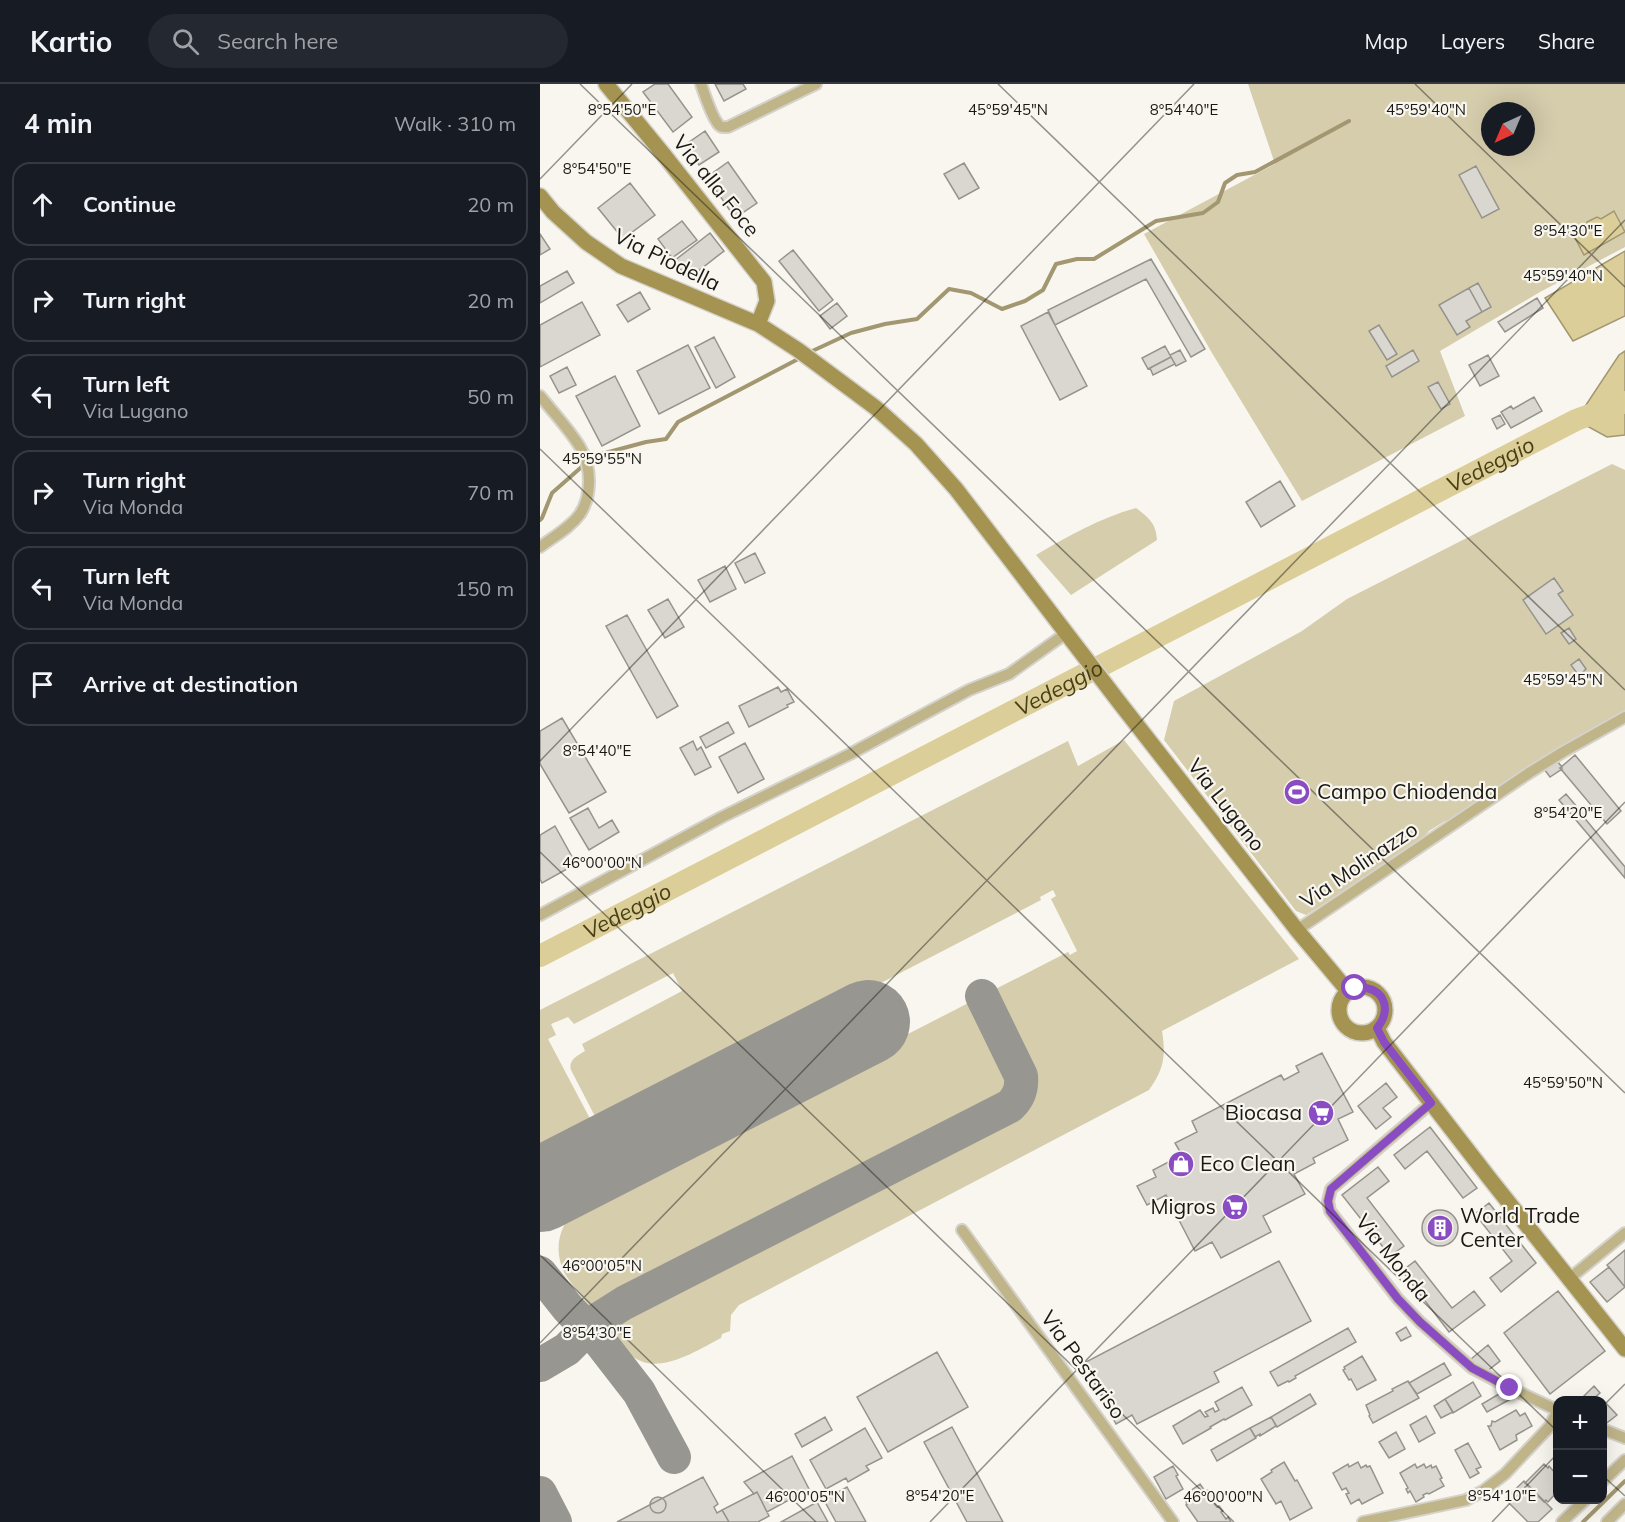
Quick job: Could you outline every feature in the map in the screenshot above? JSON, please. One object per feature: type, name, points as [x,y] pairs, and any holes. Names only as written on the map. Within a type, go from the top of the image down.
[{"type":"main road","name":"Via alla Foce","points":[[606,84],[764,282],[767,301],[758,324]]},
{"type":"main road","name":"Via Piodella","points":[[540,196],[553,212],[586,242],[621,266],[758,324],[814,361]]},
{"type":"main road","name":"Via Lugano","points":[[814,361],[876,408],[916,444],[956,489],[1297,930],[1348,991]]},
{"type":"main road","points":[[1355,988],[1371,988],[1383,999],[1385,1015],[1377,1028],[1362,1033],[1347,1028],[1342,1021],[1339,1008],[1348,991],[1355,988]]},
{"type":"main road","points":[[1377,1028],[1384,1042],[1431,1103],[1625,1349]]},
{"type":"street","points":[[701,84],[715,120],[720,126],[728,127],[816,84]]},
{"type":"street","points":[[540,396],[580,447],[588,470],[588,494],[579,514],[562,532],[540,547]]},
{"type":"street","points":[[540,915],[722,817],[850,754],[969,690],[1009,674],[1069,638]]},
{"type":"street","name":"Via Molinazzo","points":[[1297,930],[1529,773],[1625,717]]},
{"type":"street","name":"Via Monda","points":[[1431,1103],[1331,1189],[1328,1201],[1330,1211],[1398,1299],[1420,1322],[1472,1368],[1553,1409]]},
{"type":"street","name":"Via Pestariso","points":[[962,1230],[1173,1522]]},
{"type":"street","points":[[1569,1279],[1625,1233]]},
{"type":"street","points":[[1363,1522],[1466,1500],[1483,1491],[1505,1474],[1550,1426],[1553,1420]]},
{"type":"street","points":[[1607,1431],[1625,1438]]},
{"type":"street","points":[[1607,1477],[1625,1460]]},
{"type":"street","points":[[1562,1522],[1581,1504]]},
{"type":"street","points":[[1607,1522],[1625,1504]]},
{"type":"shaded area","points":[[1248,84],[1625,84],[1625,247],[1540,292],[1440,351],[1465,416],[1302,501],[1212,353],[1144,234],[1275,164]]},
{"type":"shaded area","points":[[1614,211],[1625,232],[1584,255],[1573,234],[1587,227],[1587,222],[1597,217],[1601,219]]},
{"type":"shaded area","points":[[1625,251],[1625,316],[1573,341],[1545,298]]},
{"type":"shaded area","points":[[1625,351],[1625,435],[1607,437],[1576,420],[1619,355]]},
{"type":"shaded area","points":[[1612,464],[1625,470],[1625,712],[1448,822],[1445,821],[1429,831],[1417,845],[1306,915],[1296,911],[1164,740],[1174,701],[1302,631],[1347,599]]},
{"type":"shaded area","points":[[1136,508],[1151,521],[1157,540],[1071,595],[1036,555],[1097,522]]},
{"type":"shaded area","points":[[1124,740],[1299,959],[1162,1031],[1163,1062],[1149,1090],[739,1305],[731,1315],[730,1331],[703,1348],[673,1361],[652,1364],[643,1362],[630,1354],[573,1285],[561,1263],[559,1242],[561,1232],[578,1206],[586,1199],[1068,952],[1070,955],[1077,951],[1051,899],[1056,896],[1053,890],[1040,897],[1041,900],[601,1128],[571,1070],[572,1061],[585,1051],[582,1044],[682,991],[673,973],[574,1024],[568,1017],[551,1024],[556,1035],[548,1039],[596,1130],[540,1159],[540,1010],[1068,741],[1078,766]]},
{"type":"building","points":[[655,84],[668,84],[692,117],[673,132],[643,92]]},
{"type":"building","points":[[715,84],[743,84],[746,89],[724,101]]},
{"type":"building","points":[[705,131],[719,152],[699,165],[685,145]]},
{"type":"building","points":[[728,162],[757,203],[735,218],[707,177]]},
{"type":"building","points":[[964,163],[979,188],[959,199],[944,174]]},
{"type":"building","points":[[1476,166],[1499,209],[1482,218],[1459,175]]},
{"type":"building","points":[[630,183],[655,215],[623,239],[598,208]]},
{"type":"building","points":[[682,221],[697,240],[672,258],[658,239]]},
{"type":"building","points":[[710,233],[724,251],[688,279],[674,261]]},
{"type":"building","points":[[540,234],[550,249],[540,255]]},
{"type":"building","points":[[793,250],[833,300],[819,311],[779,261]]},
{"type":"building","points":[[1151,259],[1205,349],[1191,357],[1146,279],[1055,325],[1048,310]]},
{"type":"building","points":[[567,271],[574,283],[540,303],[540,286]]},
{"type":"building","points":[[1478,283],[1491,307],[1482,312],[1469,288]]},
{"type":"building","points":[[1469,288],[1482,312],[1466,321],[1470,327],[1457,335],[1439,305]]},
{"type":"building","points":[[640,292],[650,309],[628,322],[617,305]]},
{"type":"building","points":[[1537,298],[1543,308],[1505,332],[1498,322]]},
{"type":"building","points":[[582,302],[600,335],[540,367],[540,325]]},
{"type":"building","points":[[837,303],[847,316],[830,329],[820,316]]},
{"type":"building","points":[[1048,312],[1087,386],[1060,400],[1021,326]]},
{"type":"building","points":[[1379,325],[1397,354],[1387,360],[1369,331]]},
{"type":"building","points":[[714,337],[735,377],[716,388],[695,347]]},
{"type":"building","points":[[688,345],[710,388],[659,414],[637,371]]},
{"type":"building","points":[[1165,346],[1171,357],[1148,369],[1142,358]]},
{"type":"building","points":[[1180,350],[1186,361],[1176,366],[1170,355]]},
{"type":"building","points":[[1413,350],[1419,361],[1392,377],[1386,366]]},
{"type":"building","points":[[1488,355],[1499,376],[1480,386],[1469,365]]},
{"type":"building","points":[[1171,357],[1175,364],[1153,375],[1150,368]]},
{"type":"building","points":[[567,367],[576,385],[559,393],[550,376]]},
{"type":"building","points":[[615,376],[640,426],[602,446],[576,396]]},
{"type":"building","points":[[1438,382],[1450,404],[1441,409],[1428,387]]},
{"type":"building","points":[[1534,397],[1542,411],[1511,428],[1501,412],[1511,406],[1513,409]]},
{"type":"building","points":[[1500,415],[1505,424],[1497,429],[1492,419]]},
{"type":"building","points":[[1280,481],[1295,506],[1261,527],[1246,502]]},
{"type":"building","points":[[755,553],[765,573],[745,583],[735,563]]},
{"type":"building","points":[[725,566],[736,589],[710,602],[698,580]]},
{"type":"building","points":[[1554,578],[1563,591],[1558,594],[1573,615],[1546,634],[1523,600]]},
{"type":"building","points":[[668,599],[684,627],[665,638],[648,610]]},
{"type":"building","points":[[627,615],[678,706],[657,718],[606,626]]},
{"type":"building","points":[[1569,628],[1576,639],[1569,644],[1561,633]]},
{"type":"building","points":[[1579,659],[1586,669],[1579,676],[1571,665]]},
{"type":"building","points":[[778,687],[781,692],[787,689],[794,702],[749,727],[739,706]]},
{"type":"building","points":[[562,718],[606,792],[569,813],[540,764],[540,731]]},
{"type":"building","points":[[728,722],[734,733],[706,748],[700,737]]},
{"type":"building","points":[[693,741],[697,750],[701,747],[711,767],[695,775],[680,748]]},
{"type":"building","points":[[745,743],[764,779],[738,793],[719,757]]},
{"type":"building","points":[[1575,755],[1621,811],[1607,824],[1560,768]]},
{"type":"building","points":[[1557,761],[1562,769],[1550,777],[1544,769]]},
{"type":"building","points":[[1566,794],[1625,867],[1625,878],[1559,800]]},
{"type":"building","points":[[588,808],[599,828],[612,820],[619,832],[589,850],[570,818]]},
{"type":"building","points":[[555,826],[576,864],[542,883],[540,879],[540,835]]},
{"type":"building","points":[[1322,1053],[1353,1112],[1338,1119],[1348,1140],[1313,1158],[1315,1163],[1294,1174],[1305,1194],[1263,1216],[1271,1232],[1221,1258],[1212,1242],[1195,1251],[1166,1195],[1147,1205],[1137,1186],[1156,1177],[1153,1170],[1182,1155],[1175,1143],[1197,1132],[1192,1121],[1281,1075],[1284,1080],[1299,1072],[1296,1066]]},
{"type":"building","points":[[1386,1083],[1397,1097],[1383,1108],[1391,1117],[1376,1129],[1358,1106]]},
{"type":"building","points":[[1430,1127],[1477,1188],[1463,1198],[1427,1151],[1405,1169],[1394,1155]]},
{"type":"building","points":[[1378,1167],[1389,1181],[1367,1198],[1404,1246],[1390,1256],[1342,1195]]},
{"type":"building","points":[[1489,1203],[1536,1263],[1501,1292],[1490,1278],[1512,1261],[1475,1214]]},
{"type":"building","name":"World Trade Center","points":[[1440,1210],[1453,1215],[1458,1228],[1453,1241],[1440,1246],[1427,1241],[1422,1228],[1427,1215]]},
{"type":"building","points":[[1625,1250],[1625,1287],[1607,1265]]},
{"type":"building","points":[[1279,1261],[1311,1321],[1214,1372],[1219,1382],[1137,1424],[1132,1415],[1116,1424],[1084,1363]]},
{"type":"building","points":[[1415,1261],[1452,1308],[1474,1291],[1485,1305],[1449,1332],[1402,1271]]},
{"type":"building","points":[[1609,1267],[1625,1287],[1607,1302],[1590,1282]]},
{"type":"building","points":[[1558,1291],[1605,1351],[1550,1394],[1504,1333]]},
{"type":"building","points":[[1406,1327],[1411,1336],[1401,1341],[1396,1333]]},
{"type":"building","points":[[1348,1328],[1356,1342],[1295,1376],[1296,1378],[1289,1382],[1278,1386],[1270,1372]]},
{"type":"building","points":[[1488,1345],[1500,1361],[1486,1372],[1471,1359]]},
{"type":"building","points":[[937,1352],[968,1407],[888,1452],[857,1397]]},
{"type":"building","points":[[1362,1356],[1376,1380],[1357,1390],[1343,1370],[1344,1367]]},
{"type":"building","points":[[1444,1363],[1451,1375],[1417,1394],[1409,1383]]},
{"type":"building","points":[[1408,1381],[1419,1398],[1373,1423],[1366,1405]]},
{"type":"building","points":[[1473,1382],[1481,1396],[1453,1413],[1445,1399]]},
{"type":"building","points":[[1594,1386],[1600,1393],[1597,1396],[1584,1396]]},
{"type":"building","points":[[1242,1387],[1252,1405],[1183,1444],[1173,1426],[1200,1410],[1205,1417],[1208,1416],[1205,1412],[1213,1408],[1215,1412],[1219,1410],[1215,1402]]},
{"type":"building","points":[[1504,1391],[1509,1400],[1487,1412],[1482,1404]]},
{"type":"building","points":[[1310,1394],[1316,1404],[1277,1427],[1271,1417]]},
{"type":"building","points":[[1445,1399],[1453,1412],[1441,1418],[1434,1406]]},
{"type":"building","points":[[1607,1404],[1617,1415],[1607,1423]]},
{"type":"building","points":[[1516,1410],[1520,1416],[1525,1413],[1532,1426],[1516,1435],[1517,1440],[1500,1450],[1488,1426],[1491,1426],[1492,1421],[1495,1422]]},
{"type":"building","points":[[1426,1416],[1435,1433],[1419,1442],[1410,1425]]},
{"type":"building","points":[[825,1417],[832,1430],[802,1447],[795,1434]]},
{"type":"building","points":[[1271,1417],[1276,1426],[1255,1437],[1250,1428]]},
{"type":"building","points":[[952,1427],[1003,1522],[967,1522],[924,1442]]},
{"type":"building","points":[[865,1428],[882,1458],[866,1466],[869,1470],[848,1482],[846,1478],[826,1489],[810,1460]]},
{"type":"building","points":[[1250,1428],[1256,1438],[1217,1461],[1211,1450]]},
{"type":"building","points":[[1396,1432],[1405,1449],[1389,1458],[1379,1442]]},
{"type":"building","points":[[1468,1443],[1481,1467],[1476,1469],[1479,1473],[1470,1478],[1455,1450]]},
{"type":"building","points":[[792,1456],[809,1489],[767,1512],[757,1492],[754,1494],[744,1482]]},
{"type":"building","points":[[1284,1462],[1312,1508],[1290,1520],[1281,1501],[1276,1504],[1261,1479]]},
{"type":"building","points":[[1358,1462],[1361,1468],[1366,1465],[1370,1466],[1383,1493],[1362,1504],[1359,1499],[1351,1504],[1346,1494],[1349,1493],[1346,1488],[1342,1490],[1333,1473],[1348,1464],[1349,1467]]},
{"type":"building","points":[[1415,1464],[1417,1468],[1424,1464],[1426,1468],[1431,1465],[1432,1468],[1436,1466],[1444,1486],[1423,1495],[1424,1497],[1416,1502],[1410,1491],[1408,1493],[1406,1489],[1408,1488],[1400,1473]]},
{"type":"building","points":[[1544,1464],[1548,1468],[1549,1466],[1553,1470],[1553,1496],[1548,1502],[1546,1500],[1544,1502],[1525,1483]]},
{"type":"building","points":[[1173,1466],[1183,1489],[1166,1499],[1154,1477]]},
{"type":"building","points":[[703,1477],[718,1504],[714,1507],[717,1513],[722,1510],[729,1522],[617,1522]]},
{"type":"building","points":[[1524,1481],[1552,1509],[1538,1522],[1528,1522],[1505,1499]]},
{"type":"building","points":[[1200,1484],[1205,1491],[1187,1504],[1186,1502],[1193,1497],[1189,1492]]},
{"type":"building","points":[[847,1487],[866,1522],[836,1522],[824,1500]]},
{"type":"building","points":[[1208,1490],[1215,1499],[1212,1501],[1217,1507],[1219,1506],[1226,1519],[1228,1517],[1231,1522],[1198,1522],[1186,1505]]},
{"type":"building","points":[[757,1492],[769,1516],[758,1522],[729,1522],[722,1510]]},
{"type":"building","points":[[658,1497],[666,1505],[658,1513],[650,1505]]},
{"type":"building","points":[[817,1502],[828,1522],[781,1522]]},
{"type":"waterway","points":[[808,353],[851,333],[917,319],[949,289],[971,293],[1002,309],[1025,301],[1043,290],[1056,264],[1077,259],[1094,259],[1156,221],[1203,213],[1218,202],[1225,183],[1237,175],[1255,172],[1349,121]]},
{"type":"waterway","points":[[540,520],[552,493],[594,456],[666,439],[678,422],[802,357]]},
{"type":"waterway","name":"Vedeggio","points":[[540,956],[1576,420],[1625,402]]},
{"type":"waterway","points":[[1583,1522],[1625,1481]]},
{"type":"taxiway","points":[[540,1365],[567,1349],[594,1322],[624,1303],[1010,1106],[1019,1092],[1021,1076],[982,996]]},
{"type":"taxiway","points":[[540,1192],[576,1171]]},
{"type":"taxiway","points":[[540,1273],[567,1307],[601,1343],[639,1392],[674,1457]]},
{"type":"taxiway","points":[[540,1493],[555,1522]]},
{"type":"runway","points":[[540,1190],[868,1022]]},
{"type":"place","name":"Campo Chiodenda","points":[[1297,792]]},
{"type":"place","name":"Biocasa","points":[[1321,1113]]},
{"type":"place","name":"Eco Clean","points":[[1181,1164]]},
{"type":"place","name":"Migros","points":[[1235,1207]]},
{"type":"place","name":"World Trade Center","points":[[1440,1228]]},
{"type":"route","points":[[1355,988],[1371,988],[1383,999],[1385,1015],[1377,1028],[1384,1042],[1431,1103],[1331,1189],[1328,1201],[1330,1211],[1398,1299],[1420,1322],[1472,1368],[1510,1388]]}]
